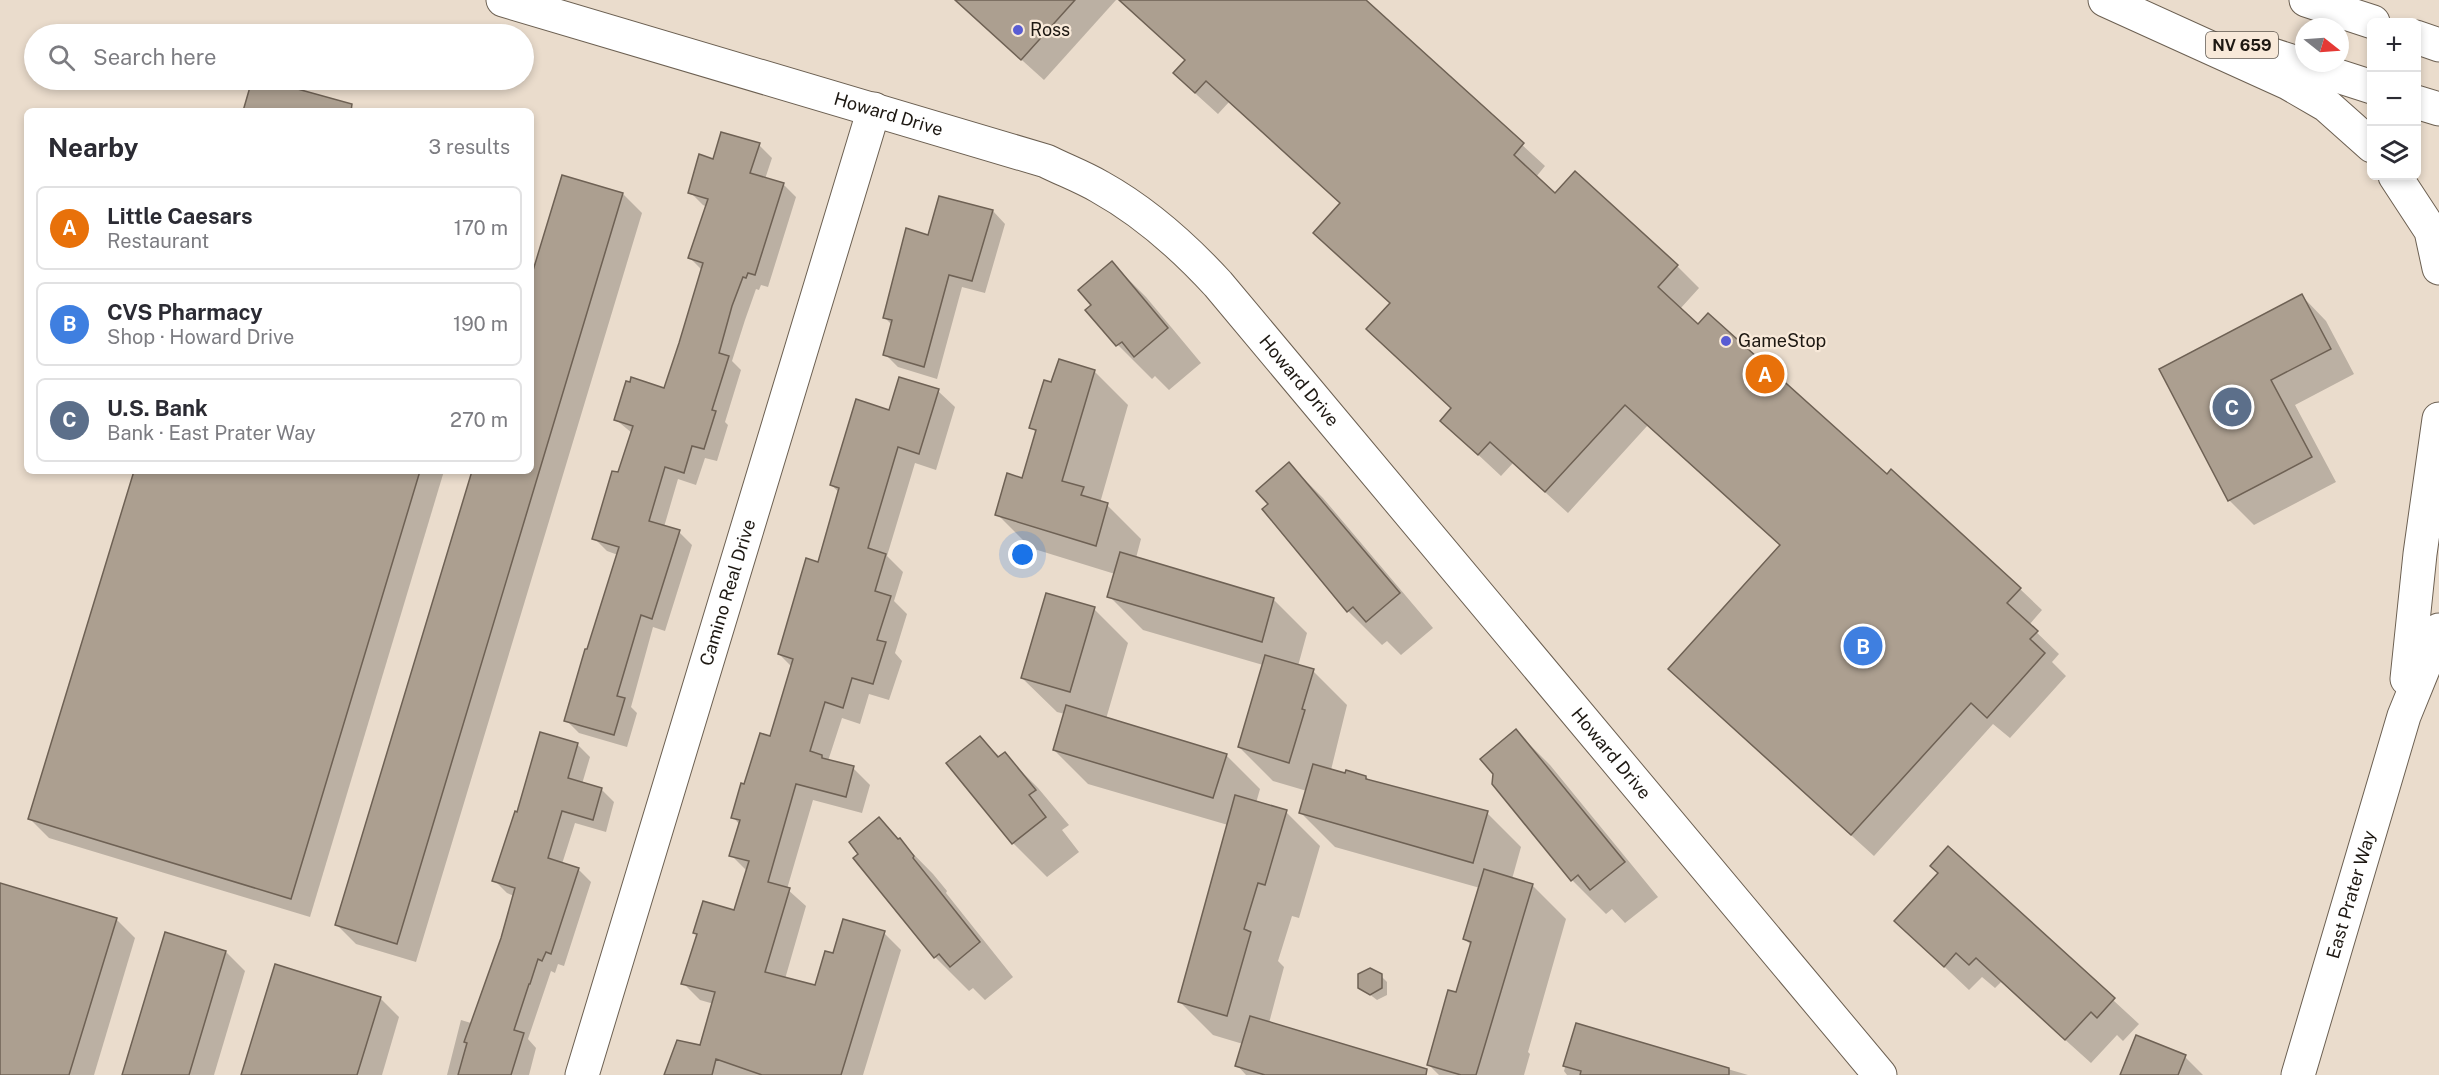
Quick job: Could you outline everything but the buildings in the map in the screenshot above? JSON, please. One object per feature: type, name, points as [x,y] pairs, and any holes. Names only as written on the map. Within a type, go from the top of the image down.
[{"type":"street","name":"Howard Drive","points":[[503,0],[1046,161],[1099,186],[1146,216],[1192,256],[1880,1075]]},
{"type":"street","points":[[2105,0],[2288,83],[2326,105],[2367,139]]},
{"type":"street","name":"NV 659","points":[[2114,0],[2193,29],[2367,85]]},
{"type":"street","points":[[2306,0],[2367,20]]},
{"type":"street","points":[[2421,39],[2439,45]]},
{"type":"street","points":[[2421,104],[2439,110]]},
{"type":"street","name":"Camino Real Drive","points":[[582,1075],[874,109]]},
{"type":"street","points":[[2398,180],[2431,231],[2439,268]]},
{"type":"street","points":[[2404,716],[2420,554],[2439,418]]},
{"type":"street","name":"East Prater Way","points":[[2404,716],[2439,523]]},
{"type":"street","name":"East Prater Way","points":[[2298,1075],[2404,716],[2439,630]]},
{"type":"street","points":[[2404,716],[2439,649]]},
{"type":"place","name":"Ross","points":[[1018,30]]},
{"type":"place","name":"GameStop","points":[[1726,341]]},
{"type":"place","name":"Little Caesars","points":[[1765,374]]},
{"type":"place","name":"U.S. Bank","points":[[2232,407]]},
{"type":"place","name":"CVS Pharmacy","points":[[1863,646]]}]
